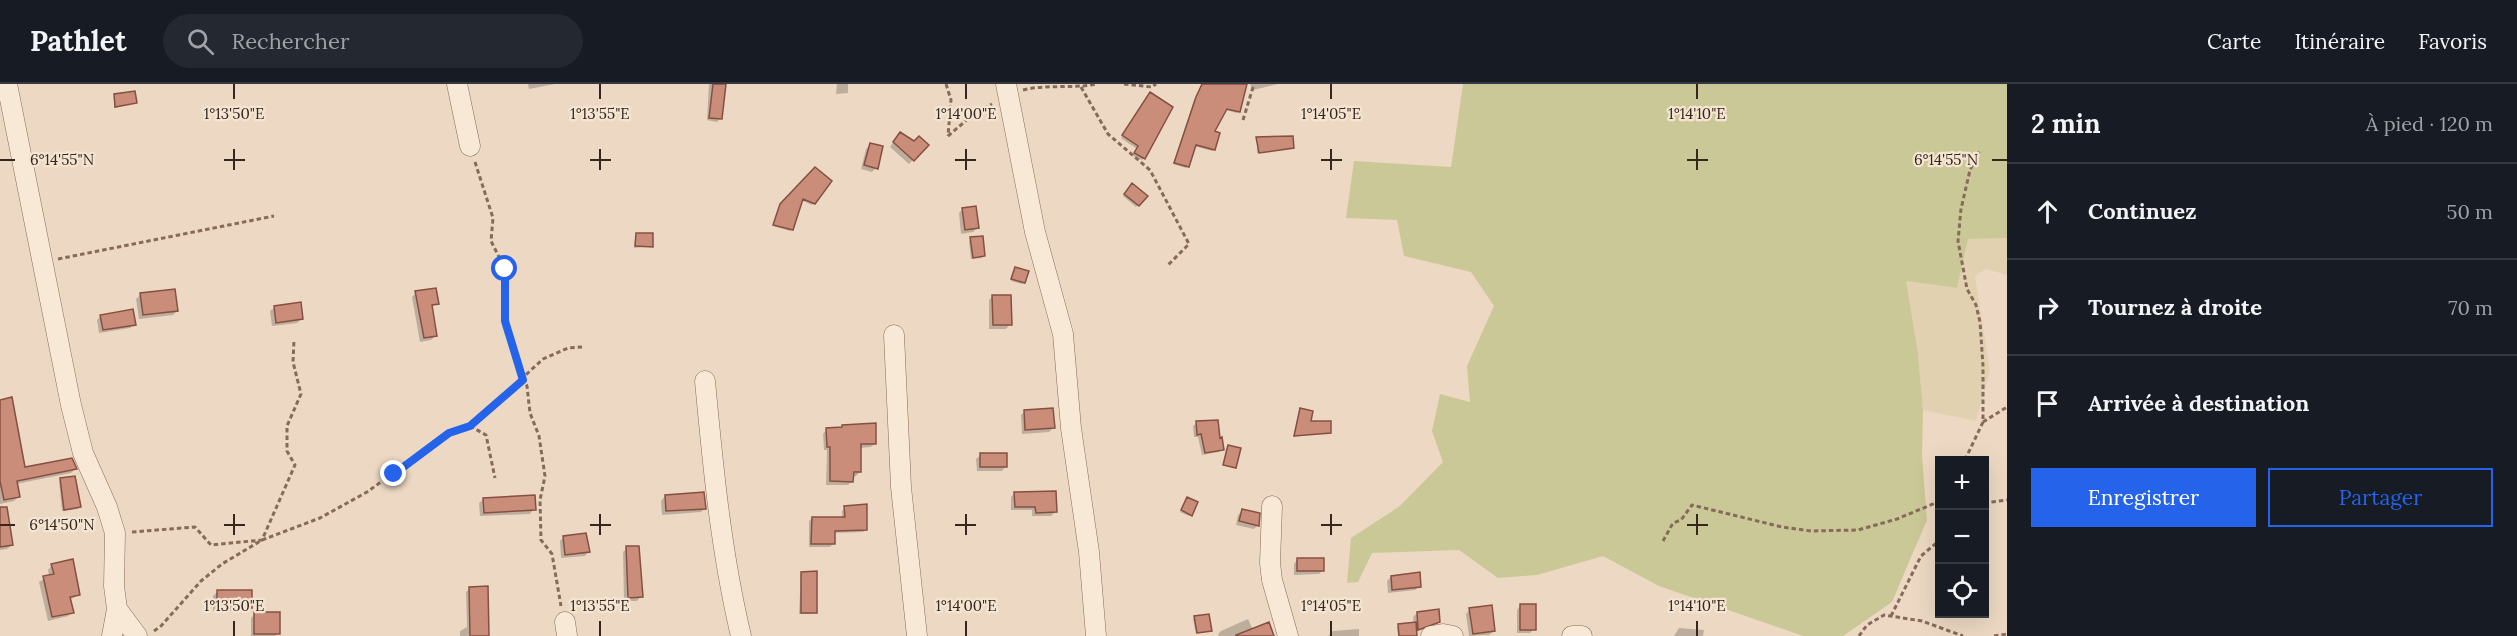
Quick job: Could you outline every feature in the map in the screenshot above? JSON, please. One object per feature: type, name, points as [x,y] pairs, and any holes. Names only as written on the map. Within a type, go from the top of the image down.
[{"type":"street","points":[[7,84],[41,262],[83,453],[116,533],[114,586],[117,609],[112,636]]},
{"type":"street","points":[[457,84],[470,146]]},
{"type":"street","points":[[1006,84],[1035,232],[1063,334],[1071,428],[1089,552],[1096,636]]},
{"type":"street","points":[[894,335],[898,439],[917,636]]},
{"type":"street","points":[[705,381],[719,521],[730,590],[741,636]]},
{"type":"street","points":[[1272,506],[1270,563],[1272,580],[1288,636]]},
{"type":"street","points":[[117,609],[145,634]]},
{"type":"street","points":[[1431,636],[1443,634],[1453,636]]},
{"type":"street","points":[[1572,636],[1582,636]]},
{"type":"path","points":[[946,84],[951,100],[948,136]]},
{"type":"path","points":[[1124,84],[1152,87],[1156,84]]},
{"type":"path","points":[[1243,120],[1254,84]]},
{"type":"path","points":[[1081,87],[1108,134],[1150,170],[1189,244],[1168,265]]},
{"type":"path","points":[[470,146],[492,219],[491,241],[505,269],[505,321],[523,380],[527,386],[530,413],[539,436],[545,476],[540,500],[542,540],[552,554],[566,629]]},
{"type":"path","points":[[1967,456],[1983,422],[1980,322],[1976,305],[1967,289],[1958,241],[1961,209],[1970,170],[1980,150]]},
{"type":"path","points":[[41,262],[274,216]]},
{"type":"path","points":[[262,540],[295,465],[287,451],[287,426],[301,394],[293,362],[294,340]]},
{"type":"path","points":[[145,634],[161,626],[201,580],[222,564],[262,540],[320,518],[367,492],[449,433],[470,426],[523,380],[543,359],[568,348],[582,347]]},
{"type":"path","points":[[1983,422],[2007,406]]},
{"type":"path","points":[[470,426],[486,435],[495,478]]},
{"type":"path","points":[[1989,502],[2007,500]]},
{"type":"path","points":[[1663,541],[1674,524],[1681,520],[1692,505],[1782,527],[1811,531],[1858,530],[1897,519],[1935,503]]},
{"type":"path","points":[[116,533],[195,527],[211,545],[262,540]]},
{"type":"path","points":[[1891,616],[1921,556],[1935,544]]},
{"type":"path","points":[[1859,636],[1875,619],[1884,615],[1922,621],[1963,636]]},
{"type":"path","points":[[1994,636],[2007,634]]},
{"type":"shaded area","points":[[1463,84],[2007,84],[2007,238],[1968,239],[1957,288],[1906,281],[1918,353],[1923,410],[1922,456],[1927,520],[1892,602],[1843,636],[1803,636],[1659,586],[1603,556],[1537,575],[1498,578],[1459,550],[1372,553],[1358,582],[1347,583],[1351,538],[1400,506],[1443,462],[1432,431],[1440,394],[1470,402],[1467,366],[1494,306],[1471,272],[1404,256],[1397,220],[1346,218],[1354,161],[1451,167]]},
{"type":"shaded area","points":[[2007,238],[2007,275],[1986,269],[1975,276],[1990,371],[1976,421],[1923,410],[1918,353],[1906,281],[1956,288],[1968,239]]},
{"type":"building","points":[[713,84],[726,84],[722,119],[709,118]]},
{"type":"building","points":[[1202,84],[1247,84],[1240,112],[1227,109],[1215,131],[1220,133],[1215,150],[1196,145],[1189,167],[1174,163]]},
{"type":"building","points":[[135,91],[137,103],[115,107],[114,94]]},
{"type":"building","points":[[1150,92],[1173,107],[1145,159],[1134,153],[1138,146],[1122,135]]},
{"type":"building","points":[[900,132],[914,141],[919,136],[929,145],[914,161],[893,142]]},
{"type":"building","points":[[1293,136],[1294,148],[1259,153],[1256,137]]},
{"type":"building","points":[[870,143],[883,146],[878,169],[864,165]]},
{"type":"building","points":[[815,167],[832,181],[815,204],[803,199],[793,230],[773,225],[780,204]]},
{"type":"building","points":[[1132,183],[1148,196],[1139,206],[1124,194]]},
{"type":"building","points":[[976,206],[979,228],[965,230],[962,208]]},
{"type":"building","points":[[636,233],[653,233],[653,247],[635,246]]},
{"type":"building","points":[[983,236],[985,256],[973,258],[970,237]]},
{"type":"building","points":[[1015,267],[1029,271],[1025,283],[1011,279]]},
{"type":"building","points":[[436,288],[439,304],[432,305],[437,336],[424,338],[415,291]]},
{"type":"building","points":[[175,289],[178,311],[143,315],[140,293]]},
{"type":"building","points":[[992,295],[1011,295],[1012,325],[993,325]]},
{"type":"building","points":[[301,302],[303,319],[276,323],[274,306]]},
{"type":"building","points":[[133,309],[136,325],[103,330],[100,315]]},
{"type":"building","points":[[12,397],[25,467],[72,458],[77,469],[17,481],[20,497],[4,500],[0,481],[0,400]]},
{"type":"building","points":[[1053,408],[1055,428],[1025,430],[1024,410]]},
{"type":"building","points":[[1300,408],[1313,411],[1311,421],[1331,421],[1331,433],[1294,436]]},
{"type":"building","points":[[1218,420],[1224,450],[1205,453],[1201,434],[1197,435],[1196,421]]},
{"type":"building","points":[[876,423],[876,444],[861,444],[861,472],[854,472],[853,482],[830,481],[830,447],[827,447],[826,428]]},
{"type":"building","points":[[1228,445],[1241,448],[1236,468],[1223,465]]},
{"type":"building","points":[[980,453],[1007,453],[1007,467],[980,467]]},
{"type":"building","points":[[75,476],[81,507],[64,510],[60,478]]},
{"type":"building","points":[[1056,491],[1057,512],[1036,513],[1035,507],[1015,507],[1014,492]]},
{"type":"building","points":[[704,492],[706,509],[666,511],[665,495]]},
{"type":"building","points":[[535,495],[536,510],[484,513],[483,498]]},
{"type":"building","points":[[1187,497],[1198,502],[1192,516],[1181,510]]},
{"type":"building","points":[[867,504],[867,530],[835,531],[835,544],[811,544],[812,517],[845,517],[844,506]]},
{"type":"building","points":[[0,507],[7,507],[13,545],[0,547]]},
{"type":"building","points":[[1242,509],[1260,513],[1259,526],[1239,521]]},
{"type":"building","points":[[586,533],[590,552],[565,555],[563,536]]},
{"type":"building","points":[[626,546],[639,546],[643,597],[628,598]]},
{"type":"building","points":[[1297,558],[1324,558],[1324,571],[1297,571]]},
{"type":"building","points":[[73,559],[80,595],[70,597],[74,613],[52,617],[43,576],[54,574],[51,564]]},
{"type":"building","points":[[817,571],[817,613],[801,613],[801,572]]},
{"type":"building","points":[[1420,572],[1421,587],[1392,590],[1391,576]]},
{"type":"building","points":[[488,586],[489,636],[470,636],[469,587]]},
{"type":"building","points":[[217,590],[252,590],[252,608],[217,608]]},
{"type":"building","points":[[1520,604],[1536,604],[1536,630],[1520,630]]},
{"type":"building","points":[[1492,605],[1495,631],[1473,634],[1469,608]]},
{"type":"building","points":[[1439,609],[1440,622],[1418,630],[1417,612]]},
{"type":"building","points":[[254,612],[280,612],[280,634],[254,634]]},
{"type":"building","points":[[1209,614],[1212,631],[1197,633],[1194,616]]},
{"type":"building","points":[[1269,622],[1274,636],[1236,636],[1236,635]]},
{"type":"building","points":[[1416,622],[1417,636],[1399,636],[1398,624]]},
{"type":"route","points":[[394,474],[449,433],[470,426],[523,380],[505,321],[505,269]]}]
